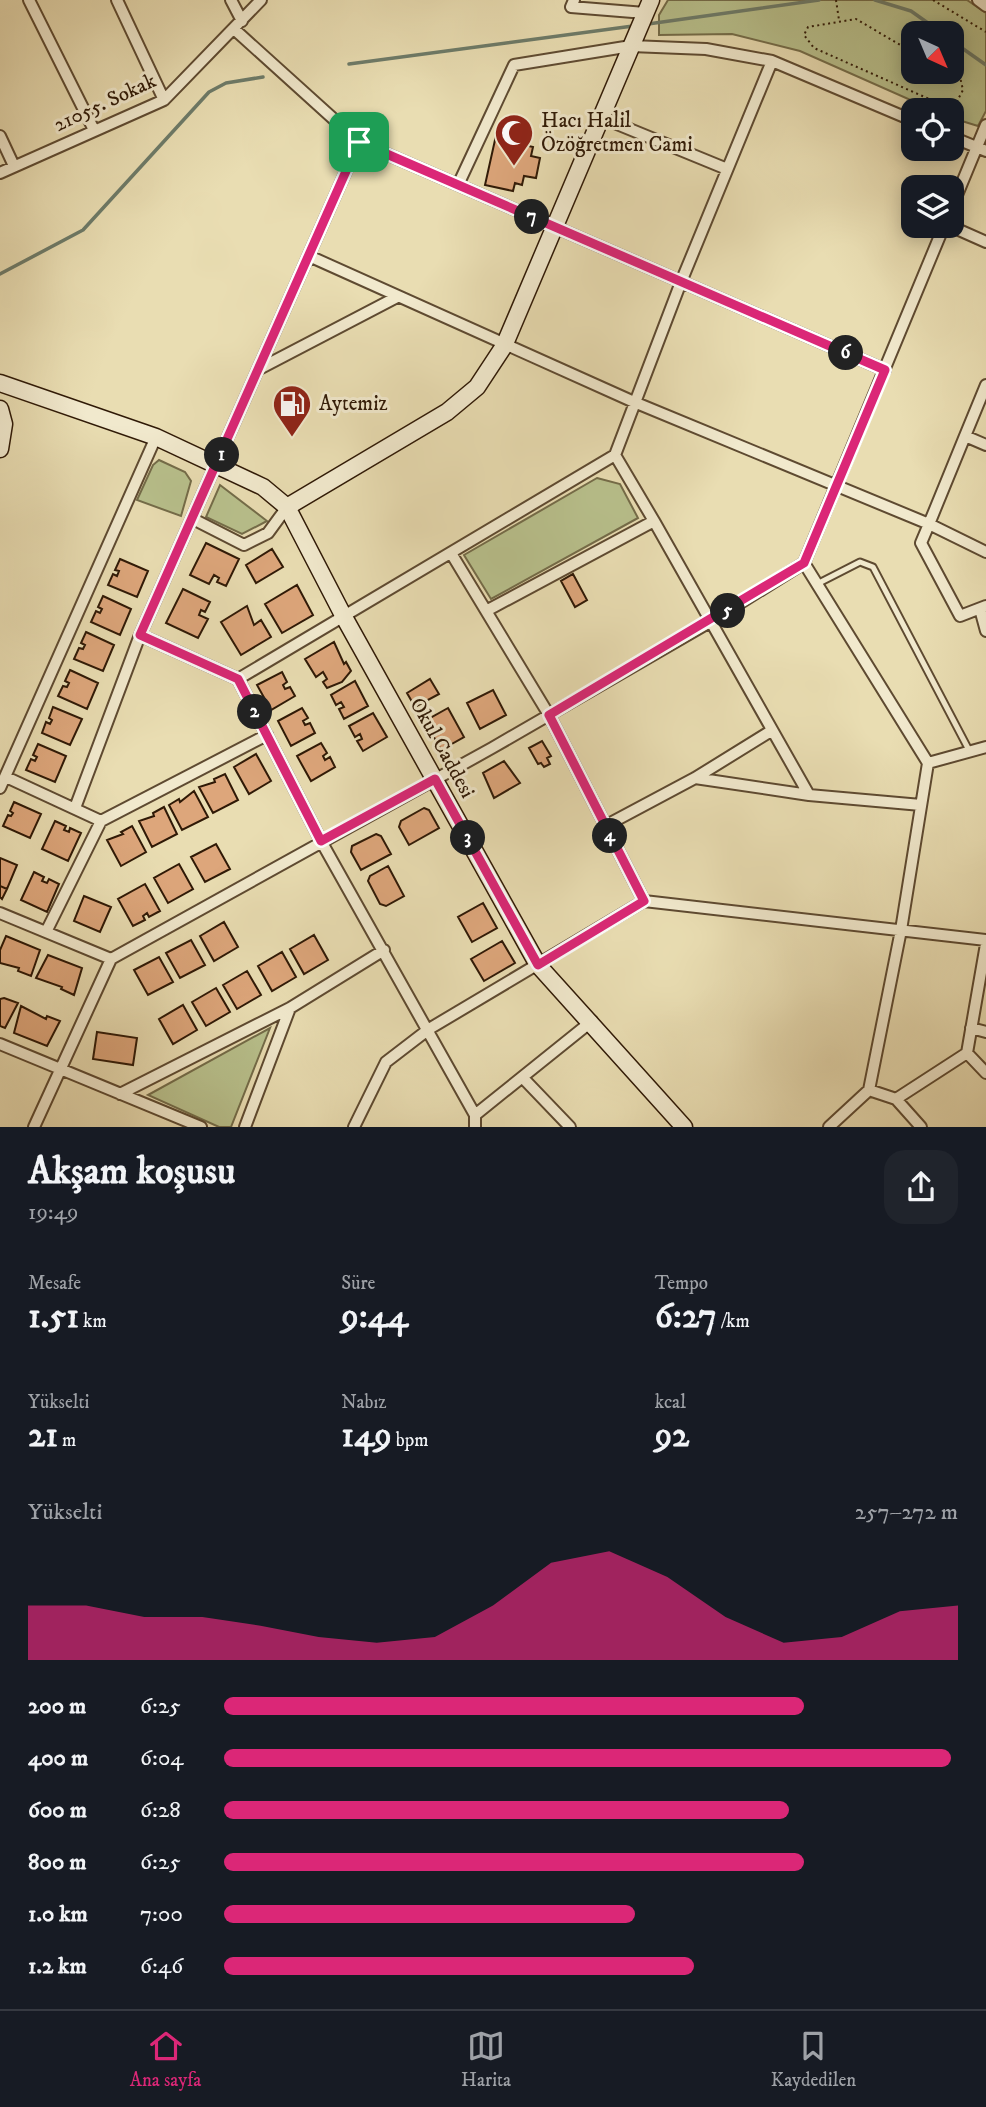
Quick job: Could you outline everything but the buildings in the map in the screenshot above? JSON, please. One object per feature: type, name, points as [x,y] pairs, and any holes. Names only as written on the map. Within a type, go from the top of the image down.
[{"type":"street","points":[[29,0],[94,130]]},
{"type":"street","points":[[117,0],[164,100]]},
{"type":"street","points":[[232,0],[238,25],[359,142],[885,370]]},
{"type":"street","name":"21055. Sokak","points":[[0,173],[164,100],[261,0]]},
{"type":"street","points":[[192,519],[244,545],[268,533],[286,507],[447,412],[477,387],[505,346],[648,6],[571,7],[573,0]]},
{"type":"street","points":[[978,0],[986,6]]},
{"type":"street","points":[[458,185],[514,65],[633,41],[706,49],[772,61],[901,116]]},
{"type":"street","points":[[238,679],[615,454],[681,282],[772,61]]},
{"type":"street","points":[[600,117],[727,169]]},
{"type":"street","points":[[964,183],[981,149],[986,125]]},
{"type":"street","points":[[0,136],[14,166]]},
{"type":"street","points":[[75,808],[140,635],[218,465],[359,142]]},
{"type":"street","points":[[964,142],[981,149]]},
{"type":"street","points":[[964,232],[986,242]]},
{"type":"street","points":[[34,1127],[111,959],[549,715],[710,622],[804,563],[939,238]]},
{"type":"street","points":[[309,256],[505,346],[929,524],[986,552]]},
{"type":"street","points":[[259,369],[397,297]]},
{"type":"street","points":[[0,383],[156,437],[263,487],[286,507]]},
{"type":"street","points":[[986,385],[921,543],[960,616],[983,607],[986,631]]},
{"type":"street","points":[[0,409],[4,424],[0,449]]},
{"type":"street","points":[[965,436],[986,444]]},
{"type":"street","points":[[0,788],[156,437]]},
{"type":"street","points":[[615,454],[809,795]]},
{"type":"street","name":"Okul Caddesi","points":[[286,507],[344,617],[538,965],[592,1021],[684,1127]]},
{"type":"street","points":[[486,611],[654,521]]},
{"type":"street","points":[[451,553],[549,715],[644,901]]},
{"type":"street","points":[[804,563],[928,763],[901,930],[869,1090],[829,1127]]},
{"type":"street","points":[[140,635],[238,679],[321,841],[475,1115],[475,1127]]},
{"type":"street","points":[[605,826],[695,778],[771,731]]},
{"type":"street","points":[[46,932],[102,821],[267,735]]},
{"type":"street","points":[[928,763],[986,747]]},
{"type":"street","points":[[6,777],[102,821]]},
{"type":"street","points":[[695,778],[809,795],[921,804]]},
{"type":"street","points":[[354,1127],[386,1062],[429,1030],[644,901],[986,942],[967,1053],[896,1099]]},
{"type":"street","points":[[0,913],[111,959]]},
{"type":"street","points":[[120,1094],[290,1008],[383,950]]},
{"type":"street","points":[[244,1127],[290,1008]]},
{"type":"street","points":[[475,1115],[592,1021]]},
{"type":"street","points":[[971,1028],[986,1032]]},
{"type":"street","points":[[0,1044],[201,1127]]},
{"type":"street","points":[[967,1053],[986,1073]]},
{"type":"street","points":[[523,1078],[570,1127]]},
{"type":"street","points":[[869,1090],[896,1099],[921,1127]]},
{"type":"lane","points":[[817,584],[860,562],[873,567],[970,752]]},
{"type":"path","points":[[836,0],[839,21]]},
{"type":"path","points":[[933,0],[986,32]]},
{"type":"path","points":[[901,45],[856,19],[808,27],[804,36],[809,44],[945,106],[956,103],[963,90],[962,84]]},
{"type":"green space","points":[[668,0],[967,0],[986,13],[986,111],[978,126],[964,122],[964,98],[906,98],[800,51],[732,34],[659,35],[659,15]]},
{"type":"green space","points":[[159,460],[185,472],[191,481],[181,516],[137,500],[153,465]]},
{"type":"green space","points":[[597,478],[620,484],[638,518],[491,599],[464,555]]},
{"type":"green space","points":[[220,485],[267,521],[242,534],[206,517]]},
{"type":"green space","points":[[270,1028],[231,1127],[219,1127],[148,1095]]},
{"type":"waterway","points":[[648,24],[819,0]]},
{"type":"waterway","points":[[875,0],[911,11],[925,21]]},
{"type":"waterway","points":[[349,64],[633,26]]},
{"type":"waterway","points":[[964,49],[986,65]]},
{"type":"waterway","points":[[0,274],[83,230],[209,92],[226,83],[263,77]]},
{"type":"place","name":"Hacı Halil Özöğretmen Cami","points":[[514,167]]},
{"type":"place","name":"Aytemiz","points":[[292,438]]},
{"type":"route","points":[[359,142],[885,370],[804,563],[710,622],[549,715],[644,901],[538,965],[435,779],[321,841],[238,679],[140,635],[218,465],[359,142]]}]
